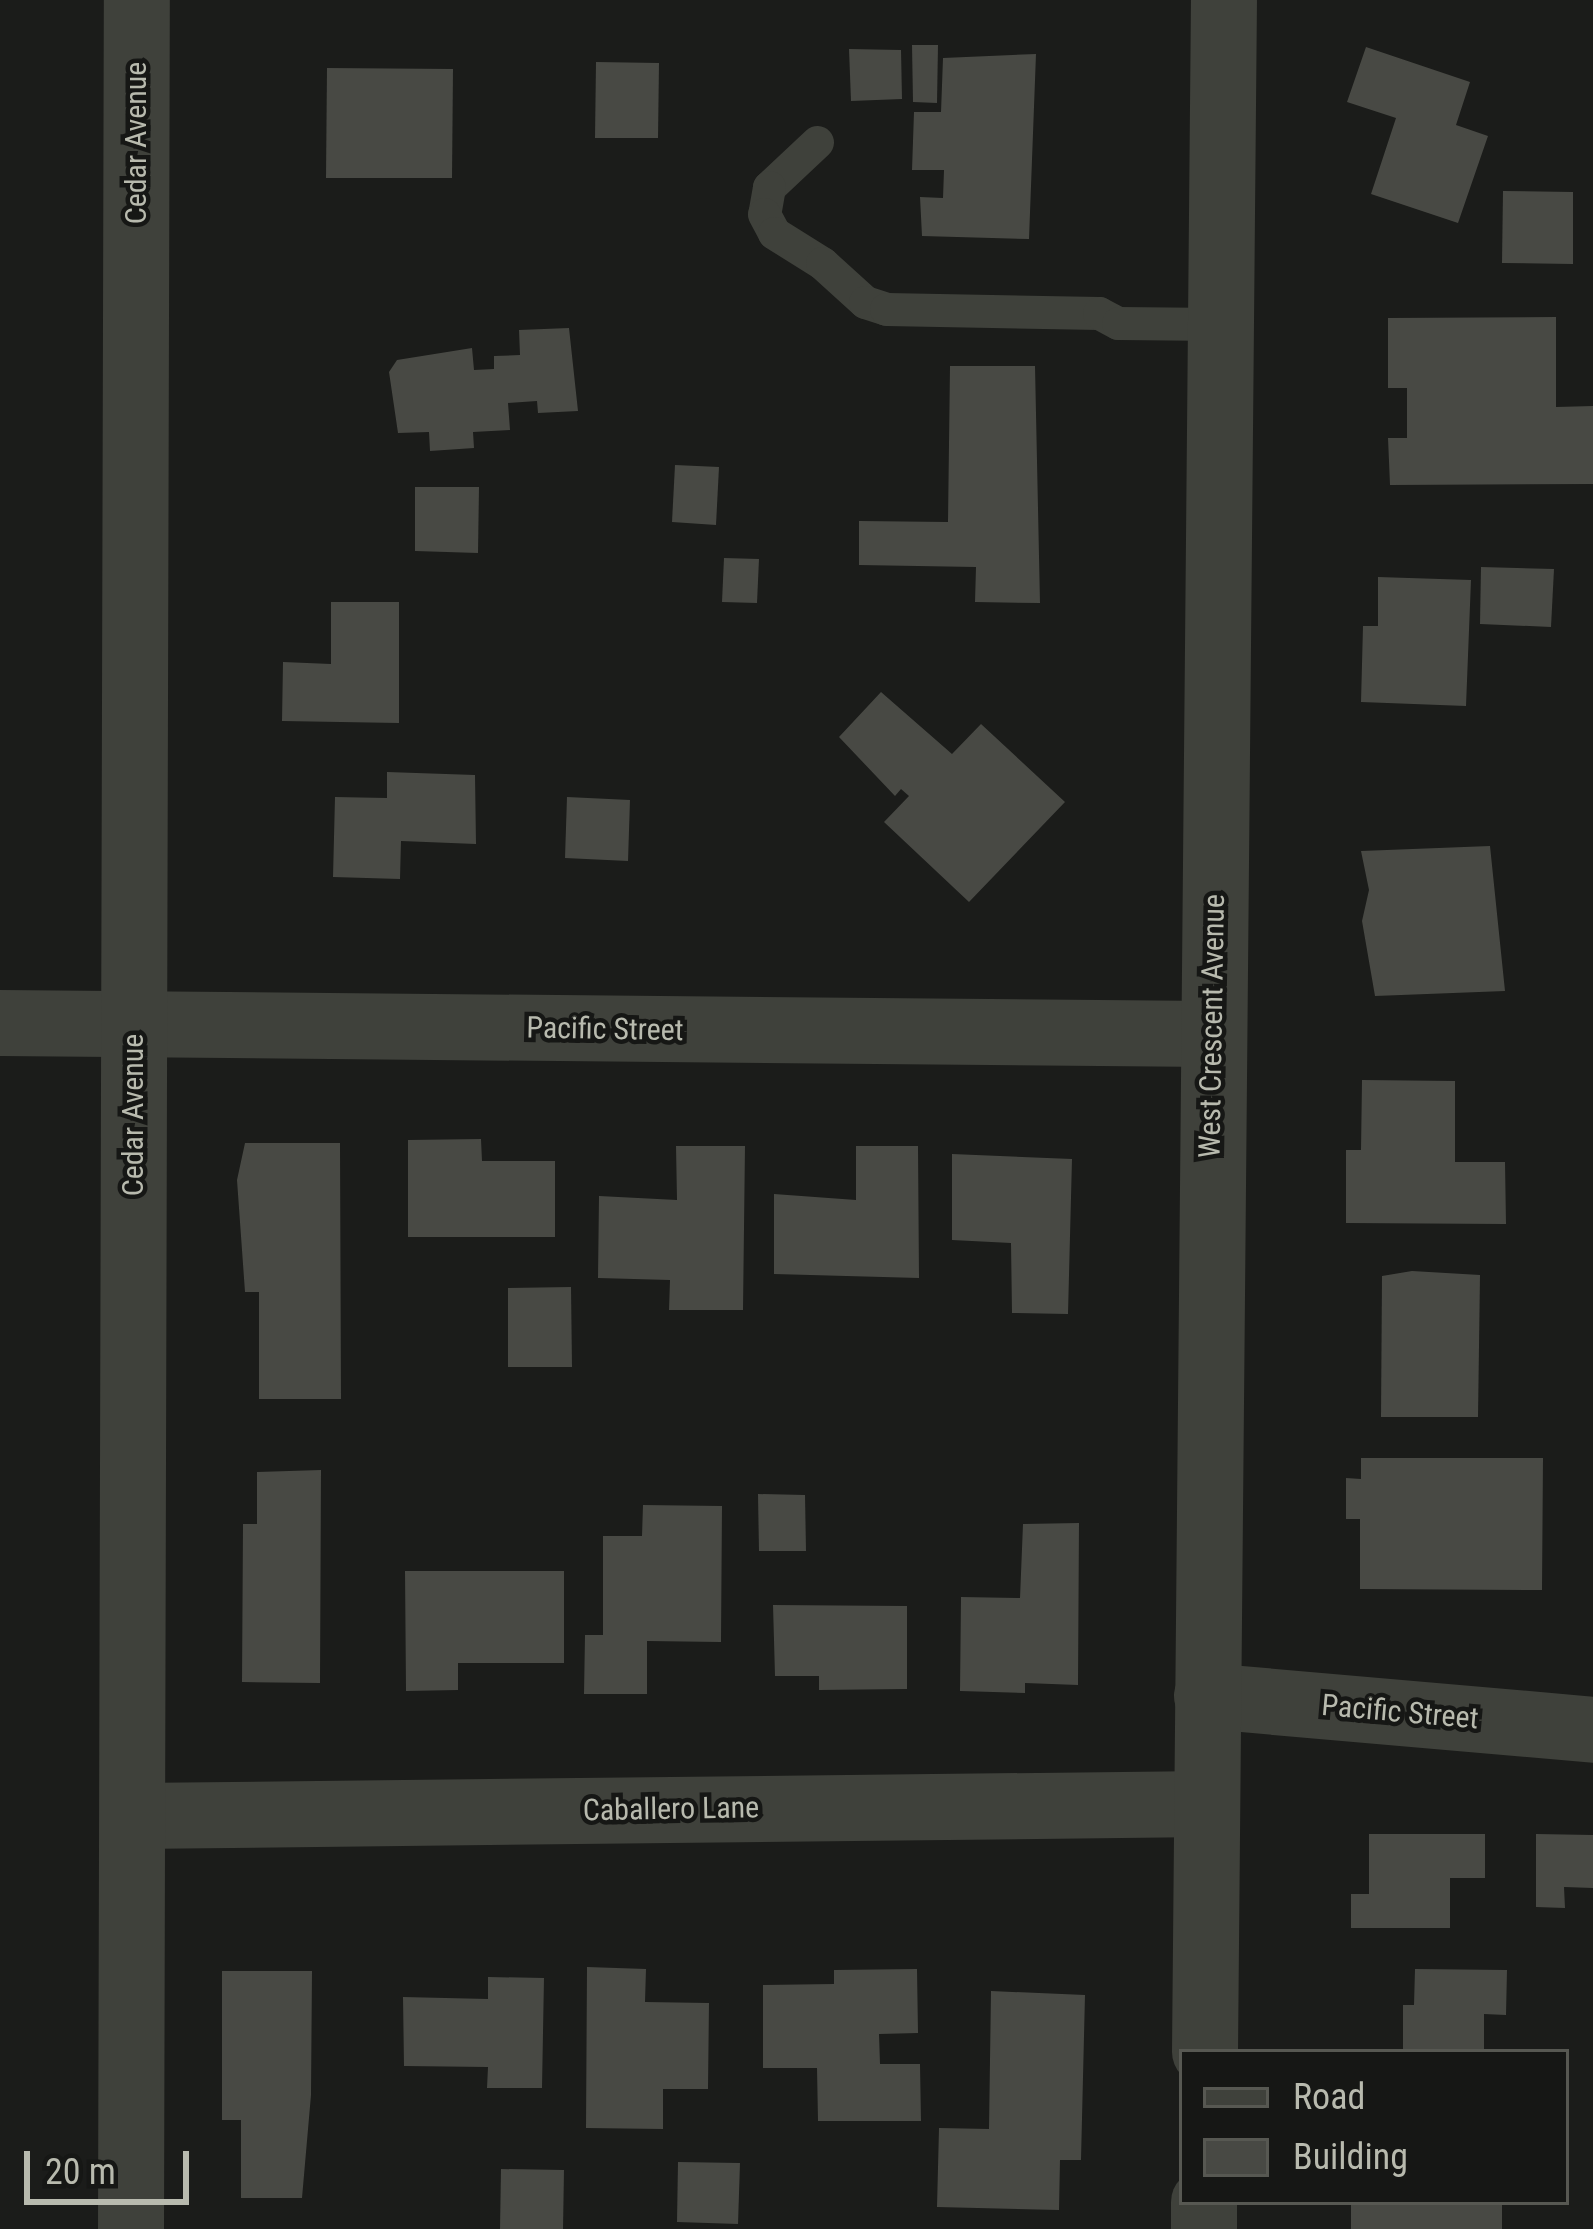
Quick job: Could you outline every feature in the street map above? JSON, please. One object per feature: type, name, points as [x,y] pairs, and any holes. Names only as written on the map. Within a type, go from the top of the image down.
[{"type":"street","name":"Cedar Avenue","points":[[131,2229],[137,0]]},
{"type":"street","name":"West Crescent Avenue","points":[[1205,2049],[1224,0]]},
{"type":"street","name":"Pacific Street","points":[[0,1023],[1211,1034]]},
{"type":"street","name":"Pacific Street","points":[[1207,1696],[1593,1730]]},
{"type":"street","name":"Caballero Lane","points":[[134,1816],[1207,1804]]},
{"type":"lane","points":[[817,142],[770,188],[764,214],[774,233],[822,263],[866,302],[886,309],[1099,314],[1118,323],[1220,324]]},
{"type":"building","points":[[912,45],[938,45],[937,103],[913,102]]},
{"type":"building","points":[[1366,47],[1470,82],[1456,125],[1488,136],[1458,223],[1371,194],[1396,118],[1347,102]]},
{"type":"building","points":[[849,49],[901,50],[902,99],[851,101]]},
{"type":"building","points":[[1036,54],[1029,239],[922,236],[920,197],[943,198],[944,170],[912,170],[914,112],[941,112],[943,58]]},
{"type":"building","points":[[596,62],[659,63],[658,138],[595,138]]},
{"type":"building","points":[[327,68],[453,69],[452,178],[326,178]]},
{"type":"building","points":[[1503,191],[1573,192],[1573,264],[1502,263]]},
{"type":"building","points":[[1556,317],[1556,407],[1593,406],[1593,484],[1390,485],[1388,438],[1407,438],[1407,388],[1388,388],[1388,318]]},
{"type":"building","points":[[569,328],[578,411],[538,413],[537,401],[508,403],[510,430],[473,432],[474,448],[430,451],[429,432],[398,433],[389,372],[397,360],[472,348],[474,370],[494,369],[494,356],[520,355],[519,330]]},
{"type":"building","points":[[950,366],[1035,366],[1040,603],[975,602],[976,567],[859,565],[859,521],[948,522]]},
{"type":"building","points":[[675,465],[719,467],[716,525],[672,522]]},
{"type":"building","points":[[415,487],[479,487],[478,553],[415,551]]},
{"type":"building","points":[[724,558],[759,559],[757,603],[722,602]]},
{"type":"building","points":[[1481,567],[1554,569],[1551,627],[1480,624]]},
{"type":"building","points":[[1378,577],[1471,580],[1466,706],[1361,702],[1363,626],[1378,626]]},
{"type":"building","points":[[331,602],[399,602],[399,723],[282,721],[283,662],[331,664]]},
{"type":"building","points":[[881,692],[952,754],[981,724],[1065,802],[969,902],[884,822],[909,796],[901,789],[895,796],[839,737]]},
{"type":"building","points":[[387,772],[475,775],[476,844],[401,841],[400,879],[333,877],[335,797],[387,798]]},
{"type":"building","points":[[567,797],[630,800],[628,861],[565,858]]},
{"type":"building","points":[[1490,846],[1505,991],[1375,996],[1362,921],[1369,890],[1361,851]]},
{"type":"building","points":[[1362,1080],[1455,1081],[1455,1162],[1505,1162],[1506,1224],[1346,1223],[1346,1150],[1361,1150]]},
{"type":"building","points":[[481,1139],[482,1161],[555,1161],[555,1237],[408,1237],[408,1140]]},
{"type":"building","points":[[245,1143],[340,1143],[341,1399],[259,1399],[259,1292],[245,1292],[237,1180]]},
{"type":"building","points":[[676,1146],[745,1146],[743,1310],[669,1310],[670,1280],[598,1278],[599,1196],[677,1200]]},
{"type":"building","points":[[856,1146],[918,1146],[919,1278],[774,1274],[774,1194],[856,1200]]},
{"type":"building","points":[[952,1154],[1072,1159],[1068,1314],[1012,1313],[1011,1243],[952,1240]]},
{"type":"building","points":[[1412,1271],[1480,1275],[1478,1417],[1381,1417],[1382,1276]]},
{"type":"building","points":[[571,1287],[572,1367],[508,1367],[508,1288]]},
{"type":"building","points":[[1361,1458],[1543,1458],[1542,1590],[1360,1589],[1360,1519],[1346,1519],[1346,1478],[1361,1479]]},
{"type":"building","points":[[321,1470],[320,1683],[242,1682],[243,1524],[257,1524],[257,1472]]},
{"type":"building","points":[[758,1494],[805,1495],[806,1551],[759,1551]]},
{"type":"building","points":[[643,1505],[722,1506],[721,1642],[647,1641],[647,1694],[584,1694],[585,1635],[603,1635],[603,1536],[642,1536]]},
{"type":"building","points":[[1079,1523],[1078,1685],[1025,1683],[1025,1693],[960,1691],[961,1597],[1020,1598],[1023,1524]]},
{"type":"building","points":[[405,1571],[564,1571],[564,1663],[458,1663],[458,1690],[406,1691]]},
{"type":"building","points":[[773,1605],[907,1606],[907,1689],[819,1690],[819,1676],[775,1676]]},
{"type":"building","points":[[1369,1834],[1485,1834],[1485,1878],[1450,1878],[1450,1928],[1351,1928],[1351,1894],[1369,1894]]},
{"type":"building","points":[[1536,1834],[1593,1835],[1593,1888],[1564,1887],[1565,1908],[1536,1907]]},
{"type":"building","points":[[587,1967],[646,1969],[645,2002],[709,2003],[708,2089],[663,2089],[663,2129],[586,2128]]},
{"type":"building","points":[[917,1969],[918,2033],[879,2034],[880,2064],[920,2064],[921,2121],[818,2121],[817,2068],[763,2068],[763,1985],[834,1984],[834,1970]]},
{"type":"building","points":[[1415,1969],[1507,1970],[1506,2015],[1484,2014],[1484,2049],[1403,2049],[1403,2005],[1414,2005]]},
{"type":"building","points":[[222,1971],[312,1971],[311,2095],[302,2198],[241,2198],[241,2120],[222,2120]]},
{"type":"building","points":[[488,1977],[544,1978],[542,2088],[487,2088],[488,2067],[404,2066],[403,1997],[488,1999]]},
{"type":"building","points":[[991,1991],[1085,1995],[1081,2160],[1060,2160],[1059,2210],[937,2207],[939,2128],[989,2129]]},
{"type":"building","points":[[678,2162],[740,2163],[738,2224],[677,2222]]},
{"type":"building","points":[[501,2169],[564,2170],[563,2229],[500,2229]]},
{"type":"building","points":[[1351,2205],[1502,2205],[1502,2229],[1351,2229]]}]
